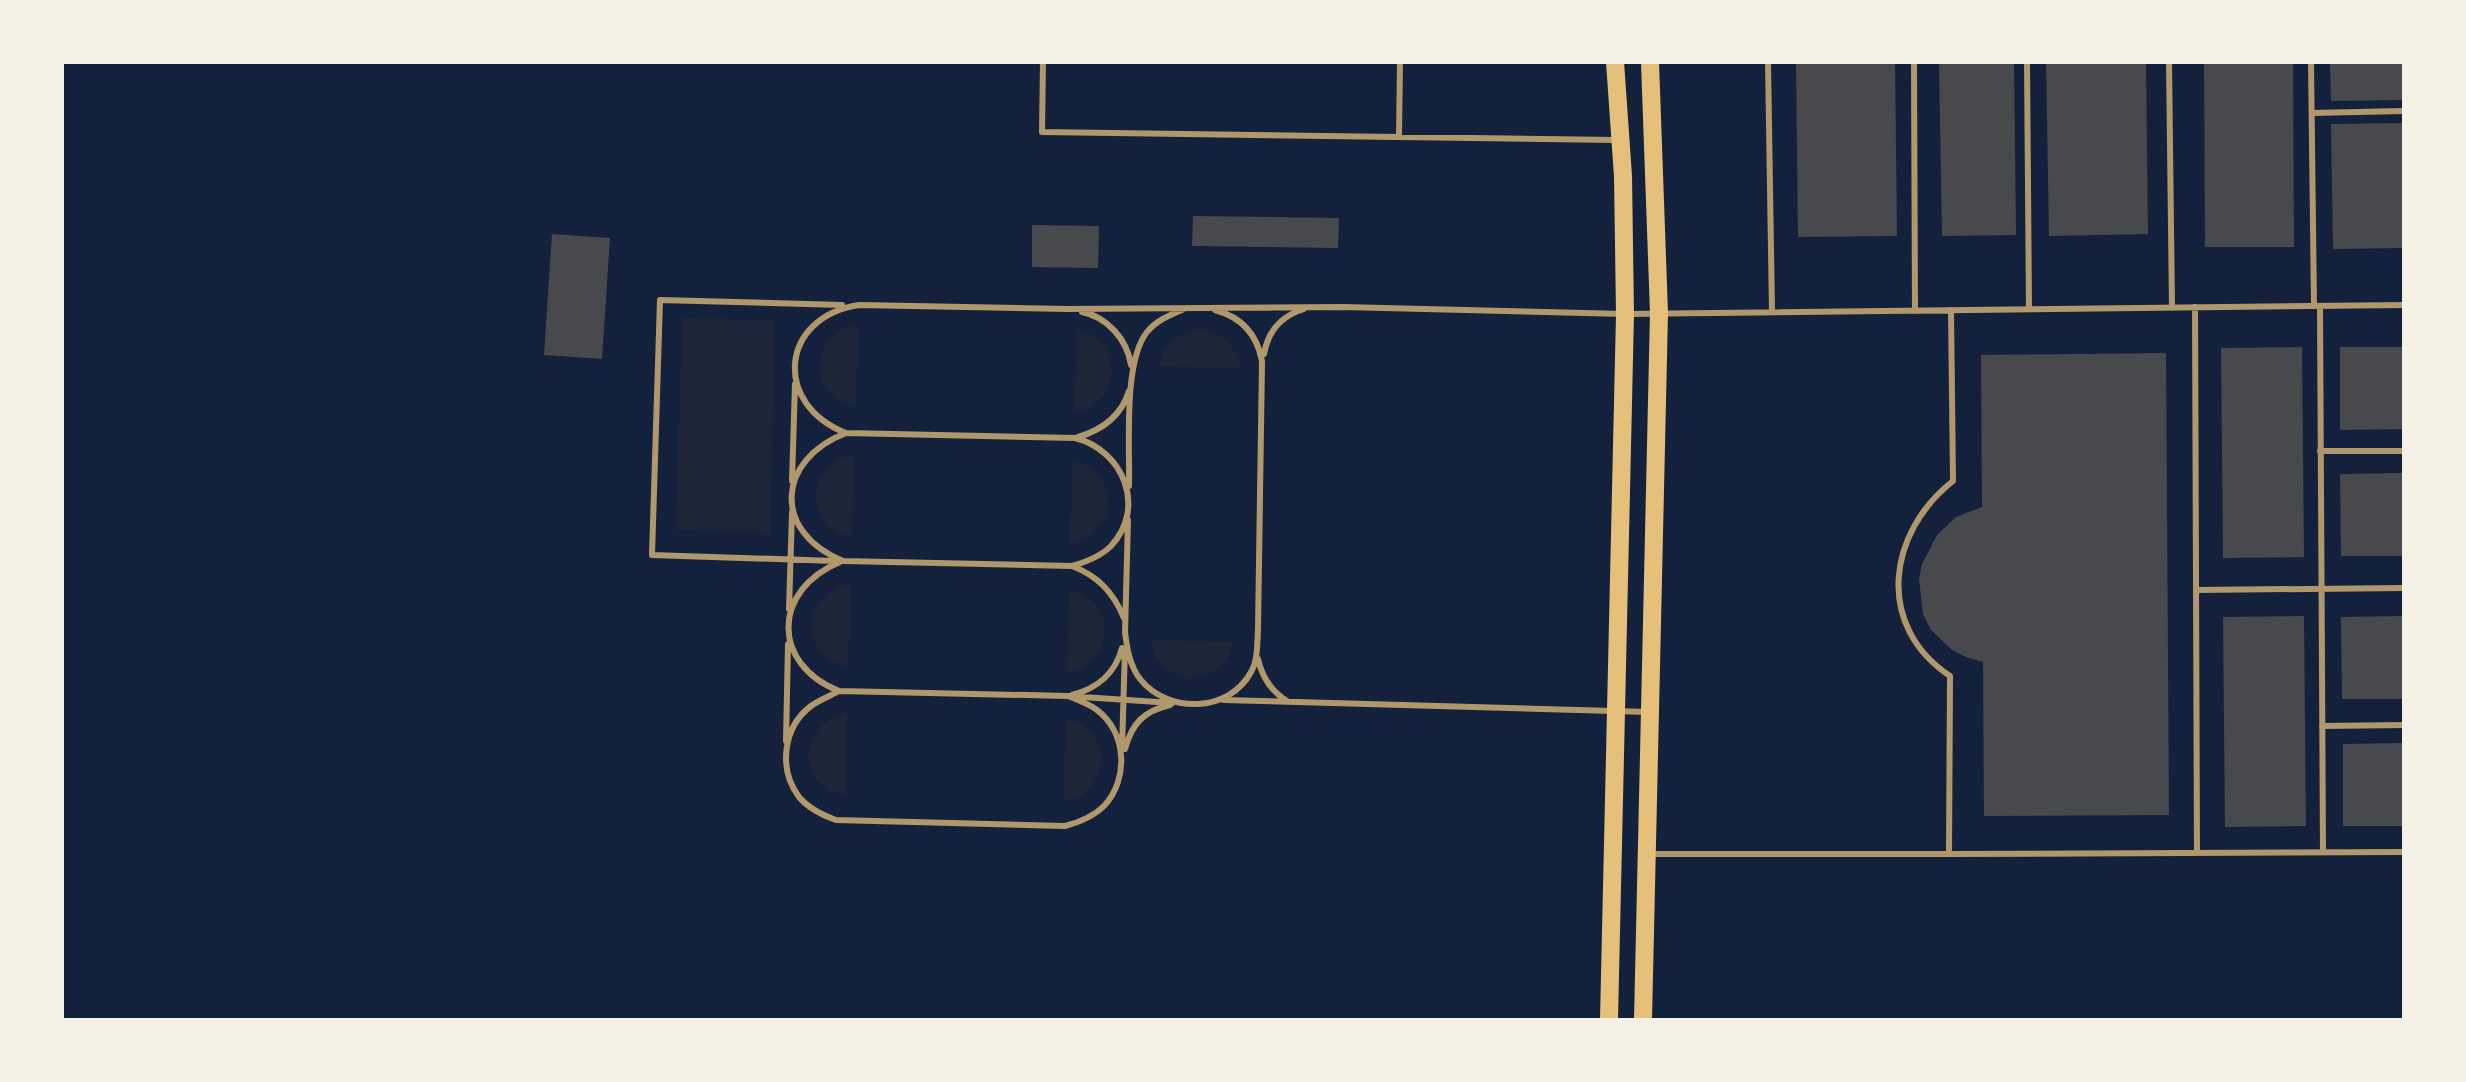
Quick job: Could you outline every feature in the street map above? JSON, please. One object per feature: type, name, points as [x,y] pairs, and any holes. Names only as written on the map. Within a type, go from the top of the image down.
[{"type":"main road","points":[[1609,1020],[1625,314],[1615,62]]},
{"type":"main road","points":[[1643,1020],[1659,313],[1650,62]]},
{"type":"lane","points":[[1043,62],[1042,132],[1620,141]]},
{"type":"lane","points":[[1399,137],[1400,62]]},
{"type":"lane","points":[[1768,62],[1772,312]]},
{"type":"lane","points":[[1914,62],[1915,311]]},
{"type":"lane","points":[[2027,62],[2029,309]]},
{"type":"lane","points":[[2169,62],[2172,308]]},
{"type":"lane","points":[[2311,62],[2320,451],[2323,852]]},
{"type":"lane","points":[[2312,113],[2404,111]]},
{"type":"lane","points":[[1129,509],[1123,530],[1110,547],[1093,560],[1072,566],[652,555],[660,300],[1067,309],[1310,307],[1625,314],[2404,305]]},
{"type":"lane","points":[[859,305],[839,308],[821,318],[813,325],[797,352],[785,760],[789,781],[800,799],[816,813],[836,820],[1065,826],[1086,820],[1103,807],[1116,789],[1125,747],[1132,728],[1142,715],[1157,708],[1183,704]]},
{"type":"lane","points":[[1122,769],[1132,381],[1136,351],[1147,332],[1163,318],[1184,309],[1206,307],[1228,313],[1246,326],[1259,343],[1263,362]]},
{"type":"lane","points":[[1220,700],[1252,672],[1257,651],[1263,362],[1266,343],[1273,328],[1283,319],[1310,307]]},
{"type":"lane","points":[[2195,307],[2197,853]]},
{"type":"lane","points":[[795,372],[799,393],[810,411],[826,425],[846,433],[1075,438],[1096,432],[1113,419],[1126,401],[1132,381],[1130,359],[1122,339],[1108,323],[1088,313],[1067,309]]},
{"type":"lane","points":[[1949,854],[1950,676],[1935,667],[1914,640],[1902,610],[1898,577],[1904,544],[1911,529],[1929,502],[1953,481],[1951,310]]},
{"type":"lane","points":[[843,561],[823,553],[807,539],[796,521],[792,501],[794,480],[803,461],[818,446],[846,433]]},
{"type":"lane","points":[[1075,438],[1105,451],[1119,467],[1129,500]]},
{"type":"lane","points":[[2320,451],[2404,451]]},
{"type":"lane","points":[[843,561],[814,577],[799,592],[791,611],[789,631],[793,651],[803,670],[819,683],[839,691],[1068,696],[1198,705],[1220,700],[1287,701],[1649,712]]},
{"type":"lane","points":[[1072,566],[1101,582],[1115,598],[1124,618],[1130,660],[1140,679],[1156,694],[1183,704]]},
{"type":"lane","points":[[2196,590],[2404,588]]},
{"type":"lane","points":[[1068,696],[1089,690],[1107,678],[1119,660],[1125,632]]},
{"type":"lane","points":[[1257,651],[1266,680],[1287,701]]},
{"type":"lane","points":[[785,760],[788,740],[797,721],[811,706],[839,691]]},
{"type":"lane","points":[[1068,696],[1098,711],[1112,727],[1121,747],[1122,769]]},
{"type":"lane","points":[[2322,726],[2404,725]]},
{"type":"lane","points":[[1647,854],[2404,852]]},
{"type":"shaded area","points":[[682,318],[775,320],[770,533],[676,530]]},
{"type":"shaded area","points":[[858,324],[856,406],[839,400],[828,391],[821,378],[820,365],[822,352],[830,339]]},
{"type":"shaded area","points":[[1077,330],[1093,336],[1104,345],[1112,372],[1109,386],[1101,398],[1090,407],[1074,412]]},
{"type":"shaded area","points":[[1201,330],[1216,334],[1228,342],[1241,369],[1158,366],[1173,340],[1185,333]]},
{"type":"shaded area","points":[[854,455],[852,537],[835,531],[824,522],[817,509],[816,496],[818,483],[826,470]]},
{"type":"shaded area","points":[[1073,461],[1089,466],[1100,476],[1107,488],[1108,502],[1098,528],[1070,543]]},
{"type":"shaded area","points":[[851,584],[848,666],[831,661],[820,651],[813,639],[812,626],[822,600],[834,590]]},
{"type":"shaded area","points":[[1069,591],[1085,596],[1097,606],[1105,632],[1095,658],[1083,668],[1067,673]]},
{"type":"shaded area","points":[[1151,640],[1233,642],[1227,657],[1217,668],[1204,675],[1190,677],[1177,675],[1165,668],[1156,656]]},
{"type":"shaded area","points":[[847,713],[845,795],[828,790],[817,780],[810,768],[808,755],[811,741],[819,729],[831,719]]},
{"type":"shaded area","points":[[1066,720],[1082,725],[1093,734],[1100,746],[1101,760],[1091,787],[1063,802]]},
{"type":"building","points":[[1796,62],[1895,62],[1897,236],[1798,237]]},
{"type":"building","points":[[1939,62],[2014,62],[2016,235],[1942,236]]},
{"type":"building","points":[[2046,62],[2146,62],[2148,234],[2049,236]]},
{"type":"building","points":[[2204,62],[2293,62],[2294,247],[2205,247]]},
{"type":"building","points":[[2330,62],[2404,62],[2404,100],[2331,101]]},
{"type":"building","points":[[2404,123],[2404,248],[2333,249],[2331,124]]},
{"type":"building","points":[[1193,216],[1339,218],[1338,248],[1192,246]]},
{"type":"building","points":[[1032,225],[1099,226],[1098,268],[1032,267]]},
{"type":"building","points":[[552,234],[610,238],[602,359],[544,355]]},
{"type":"building","points":[[2302,347],[2304,557],[2223,558],[2221,348]]},
{"type":"building","points":[[2340,347],[2404,347],[2404,429],[2340,430]]},
{"type":"building","points":[[2166,353],[2169,815],[1984,816],[1983,662],[1952,650],[1931,630],[1923,614],[1919,579],[1922,564],[1937,535],[1956,517],[1982,507],[1981,355]]},
{"type":"building","points":[[2404,473],[2404,556],[2341,556],[2340,474]]},
{"type":"building","points":[[2304,616],[2306,826],[2225,827],[2223,617]]},
{"type":"building","points":[[2404,616],[2404,699],[2342,699],[2341,617]]},
{"type":"building","points":[[2404,743],[2404,826],[2343,826],[2343,744]]}]
